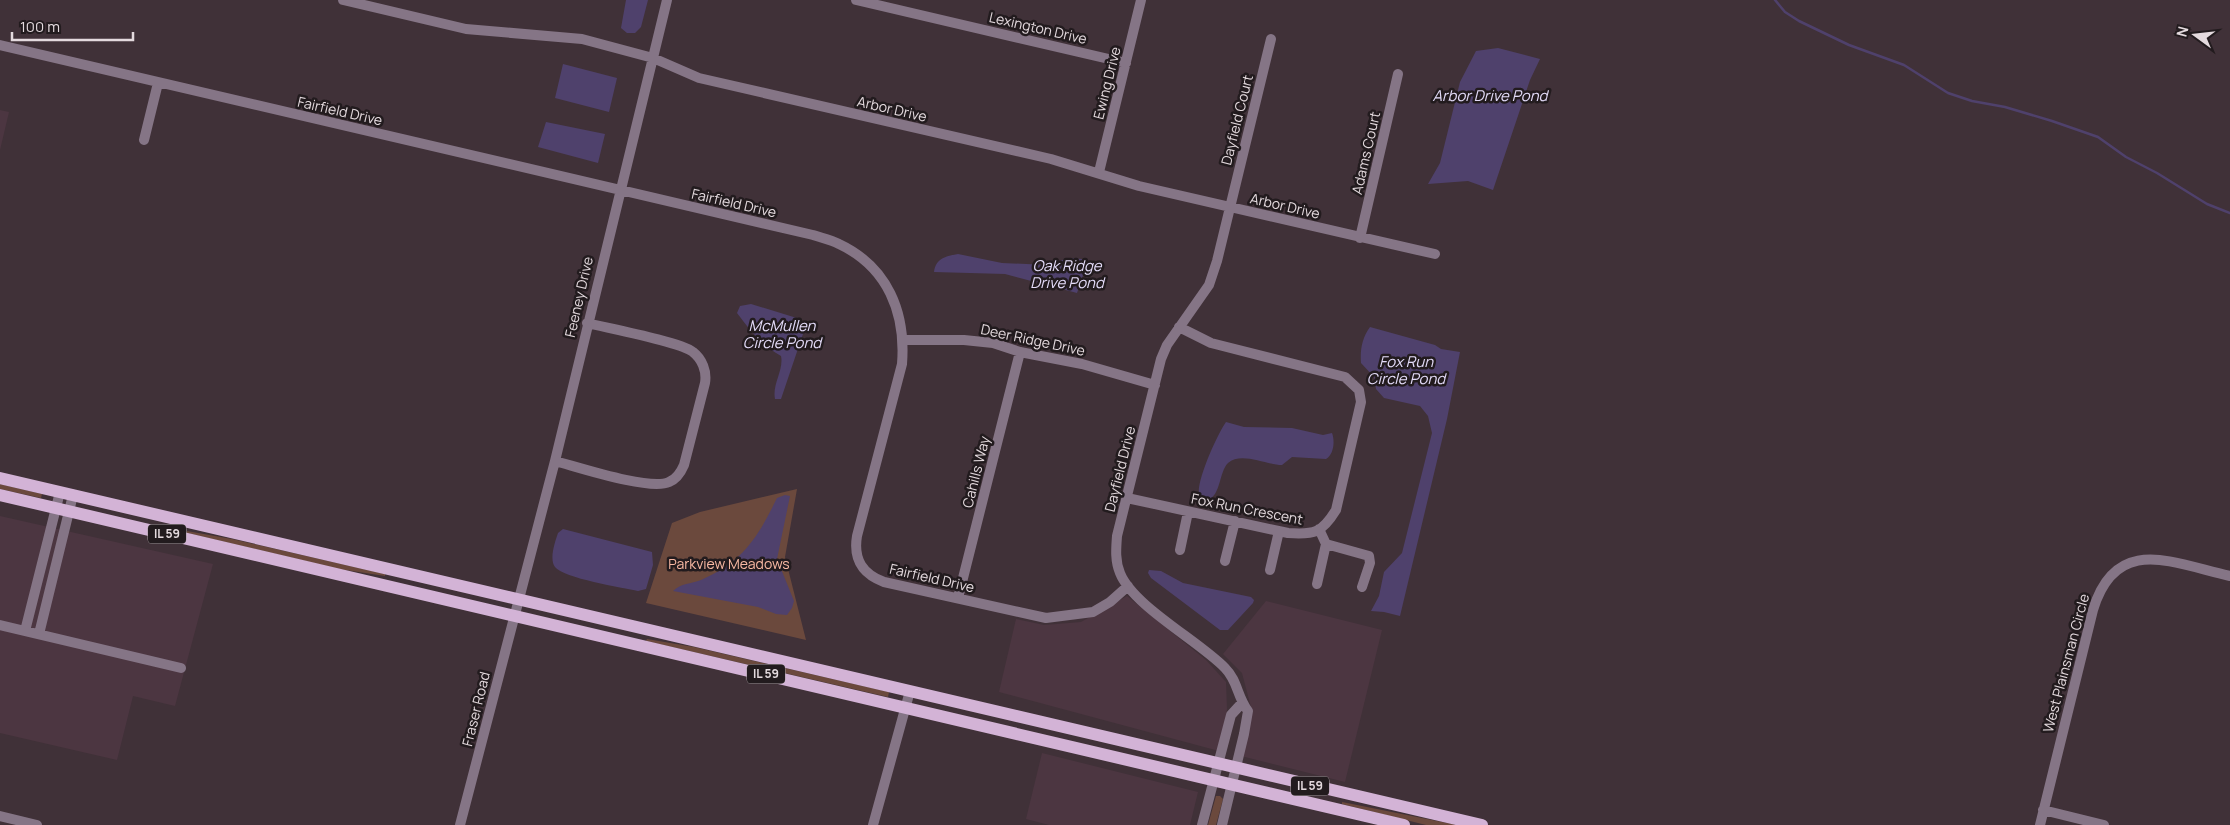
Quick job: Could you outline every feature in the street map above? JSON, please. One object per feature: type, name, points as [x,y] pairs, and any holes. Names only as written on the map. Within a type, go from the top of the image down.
[{"type":"main road","name":"IL 59","points":[[0,478],[1236,769],[1482,825]]},
{"type":"main road","name":"IL 59","points":[[0,495],[1404,825]]},
{"type":"street","name":"Arbor Drive","points":[[343,0],[466,28],[582,39],[653,58],[699,78],[1099,172],[1139,186],[1435,254]]},
{"type":"street","name":"Feeney Drive","points":[[518,600],[555,461],[667,0]]},
{"type":"street","name":"Lexington Drive","points":[[856,0],[1126,63]]},
{"type":"street","name":"Ewing Drive","points":[[1099,172],[1141,0]]},
{"type":"street","name":"Dayfield Court","points":[[1230,207],[1271,39]]},
{"type":"street","name":"Fairfield Drive","points":[[0,45],[814,235],[840,244],[863,259],[882,280],[894,299],[904,340],[902,364],[857,536],[858,559],[866,572],[876,579],[1046,618],[1093,612],[1110,602],[1128,586]]},
{"type":"street","name":"Adams Court","points":[[1360,238],[1398,74]]},
{"type":"street","points":[[144,140],[158,82]]},
{"type":"street","name":"Dayfield Drive","points":[[1222,825],[1248,711],[1242,703],[1238,686],[1226,668],[1138,597],[1128,586],[1120,574],[1116,554],[1117,536],[1161,359],[1167,345],[1209,285],[1218,261],[1230,207]]},
{"type":"street","points":[[555,461],[648,484],[668,483],[681,473],[684,465],[705,383],[706,373],[702,364],[690,350],[587,323]]},
{"type":"street","name":"Fox Run Crescent","points":[[1127,498],[1279,531],[1309,534],[1327,524],[1336,510],[1361,402],[1359,390],[1345,377],[1211,343],[1179,327]]},
{"type":"street","name":"Deer Ridge Drive","points":[[904,340],[964,340],[993,343],[1020,352],[1082,364],[1155,385]]},
{"type":"street","name":"Cahills Way","points":[[958,598],[1020,352]]},
{"type":"street","points":[[25,631],[60,492]]},
{"type":"street","points":[[39,634],[73,495]]},
{"type":"street","points":[[1180,550],[1188,512]]},
{"type":"street","points":[[1225,561],[1235,521]]},
{"type":"street","points":[[1317,584],[1326,544],[1319,529]]},
{"type":"street","points":[[1270,570],[1279,531]]},
{"type":"street","points":[[1326,544],[1369,556],[1370,564],[1362,587]]},
{"type":"street","name":"West Plainsman Circle","points":[[2040,825],[2093,610],[2099,590],[2107,578],[2128,562],[2146,559],[2230,576]]},
{"type":"street","name":"Fraser Road","points":[[460,825],[518,600]]},
{"type":"street","points":[[0,625],[181,668]]},
{"type":"street","points":[[873,825],[910,692]]},
{"type":"street","points":[[1202,825],[1231,715],[1242,703]]},
{"type":"street","points":[[2043,810],[2104,825]]},
{"type":"street","points":[[0,816],[37,825]]},
{"type":"shaded area","points":[[0,110],[9,112],[0,150]]},
{"type":"shaded area","points":[[0,516],[213,564],[175,706],[133,696],[117,760],[0,733]]},
{"type":"shaded area","points":[[1127,596],[1206,660],[1226,682],[1227,710],[1219,751],[999,692],[1016,619],[1044,625],[1081,622]]},
{"type":"shaded area","points":[[1266,601],[1382,630],[1345,782],[1241,756],[1252,711],[1242,673],[1223,654]]},
{"type":"shaded area","points":[[1042,753],[1198,792],[1190,825],[1049,825],[1026,819]]},
{"type":"green space","points":[[0,484],[42,494],[41,498],[0,489]]},
{"type":"green space","name":"Parkview Meadows","points":[[797,489],[785,557],[806,640],[646,603],[672,523],[700,512]]},
{"type":"green space","points":[[187,531],[232,539],[385,574],[385,576],[339,569],[187,533]]},
{"type":"green space","points":[[647,639],[694,647],[889,692],[888,697],[646,641]]},
{"type":"green space","points":[[1216,796],[1220,796],[1223,799],[1216,825],[1208,825]]},
{"type":"green space","points":[[1342,802],[1457,825],[1426,825],[1342,804]]},
{"type":"water","points":[[626,0],[648,0],[641,27],[635,33],[627,33],[621,28]]},
{"type":"water","name":"Arbor Drive Pond","points":[[1498,48],[1540,59],[1530,80],[1493,190],[1468,181],[1428,184],[1440,163],[1460,82],[1476,51]]},
{"type":"water","points":[[563,64],[617,78],[609,112],[555,98]]},
{"type":"water","points":[[546,122],[605,134],[598,163],[538,147]]},
{"type":"water","name":"Oak Ridge Drive Pond","points":[[958,254],[1002,263],[1047,265],[1069,258],[1082,259],[1085,269],[1077,293],[1005,274],[934,272],[939,261]]},
{"type":"water","name":"McMullen Circle Pond","points":[[751,304],[800,319],[804,331],[781,399],[775,399],[775,393],[781,367],[781,356],[762,342],[737,313],[740,306]]},
{"type":"water","name":"Fox Run Circle Pond","points":[[1370,327],[1435,345],[1441,349],[1460,352],[1447,419],[1400,616],[1371,611],[1379,596],[1384,572],[1402,553],[1432,433],[1428,416],[1420,406],[1384,398],[1376,389],[1374,377],[1361,363],[1362,344]]},
{"type":"water","points":[[1226,422],[1244,427],[1292,428],[1323,435],[1332,433],[1333,447],[1331,454],[1326,459],[1292,457],[1282,465],[1247,458],[1233,460],[1225,467],[1218,488],[1208,500],[1200,497],[1200,483],[1212,448]]},
{"type":"water","points":[[785,495],[790,496],[777,559],[794,601],[787,615],[776,614],[758,607],[673,591],[679,586],[701,580],[716,573],[728,565],[748,547],[763,525],[777,498]]},
{"type":"water","points":[[563,529],[652,552],[653,565],[646,589],[638,591],[607,585],[581,579],[560,571],[553,564],[553,555],[558,533]]},
{"type":"water","points":[[1149,570],[1161,571],[1183,583],[1251,597],[1254,600],[1228,630],[1220,630],[1151,578],[1148,573]]},
{"type":"waterway","points":[[1775,0],[1785,12],[1799,21],[1849,45],[1904,65],[1948,93],[1972,101],[2005,107],[2098,137],[2126,157],[2157,173],[2207,204],[2230,213]]}]
